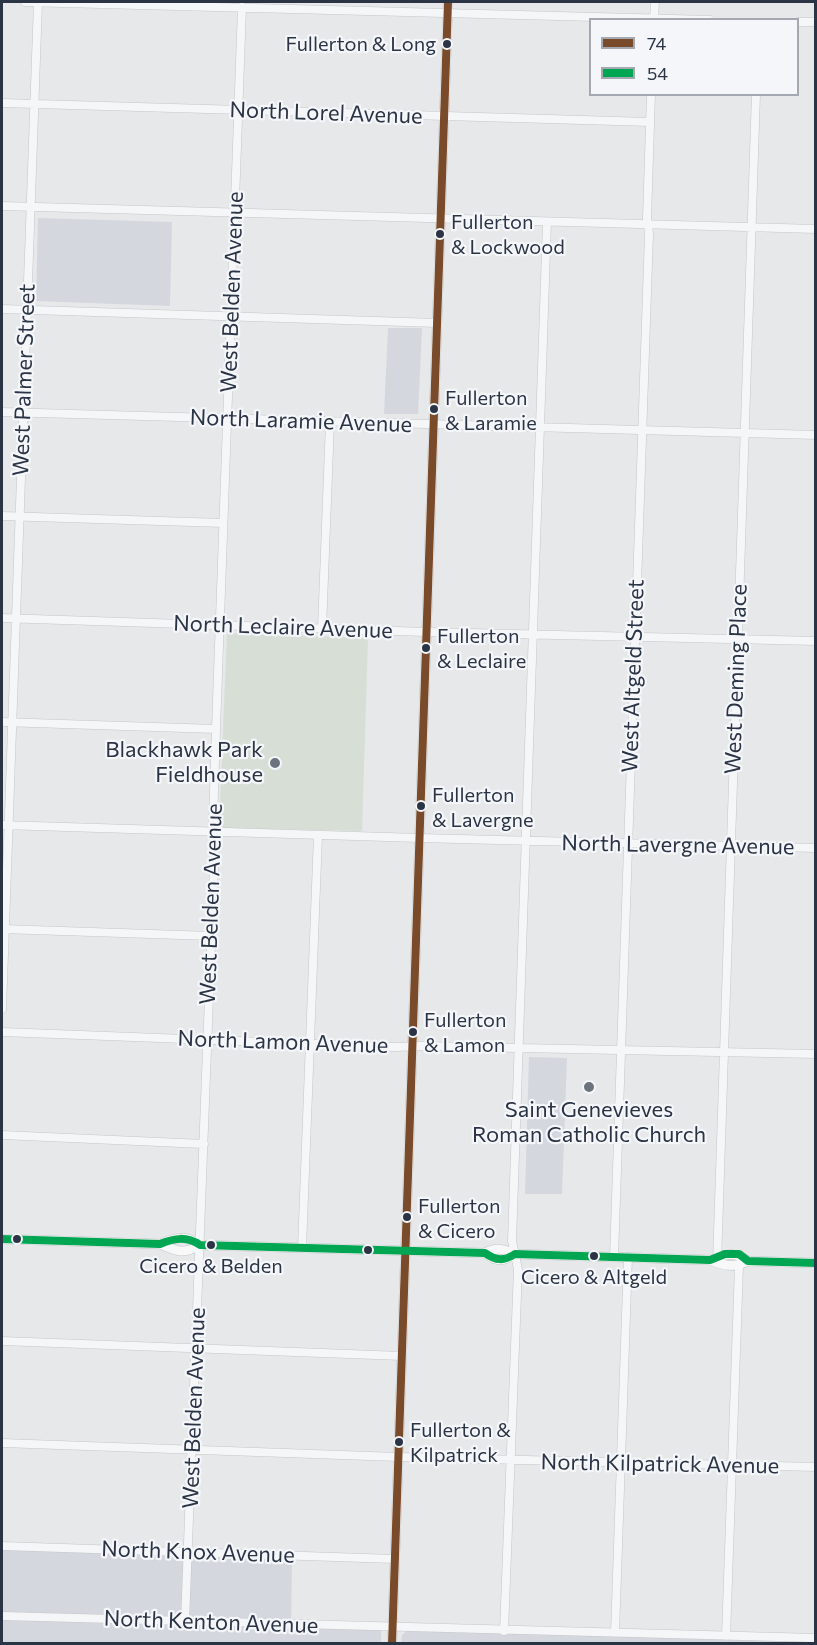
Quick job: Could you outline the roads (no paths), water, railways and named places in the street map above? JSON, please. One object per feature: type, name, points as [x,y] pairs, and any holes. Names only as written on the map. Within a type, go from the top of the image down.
[{"type":"main road","points":[[392,1644],[448,2]]},
{"type":"main road","points":[[2,1239],[160,1244],[173,1250],[190,1251],[200,1245],[485,1253],[493,1259],[507,1260],[515,1254],[714,1260],[739,1266],[748,1261],[816,1263]]},
{"type":"main road","points":[[714,1260],[725,1254],[739,1254],[748,1261]]},
{"type":"street","points":[[26,2],[620,18]]},
{"type":"street","name":"West Palmer Street","points":[[2,1010],[5,825],[12,723],[38,2]]},
{"type":"street","points":[[654,18],[655,2]]},
{"type":"street","name":"West Belden Avenue","points":[[186,1621],[215,841],[216,729],[242,7]]},
{"type":"street","points":[[799,22],[816,22]]},
{"type":"street","name":"West Altgeld Street","points":[[614,1257],[649,234],[651,96]]},
{"type":"street","name":"West Deming Place","points":[[714,1260],[724,1052],[756,96]]},
{"type":"street","name":"North Lorel Avenue","points":[[2,103],[650,122]]},
{"type":"street","points":[[2,206],[816,229]]},
{"type":"street","points":[[504,1631],[518,1269],[512,1241],[547,222]]},
{"type":"street","points":[[2,309],[436,323]]},
{"type":"street","name":"North Laramie Avenue","points":[[2,412],[816,435]]},
{"type":"street","points":[[322,629],[330,422]]},
{"type":"street","points":[[2,516],[224,523]]},
{"type":"street","name":"North Leclaire Avenue","points":[[2,618],[426,632],[816,641]]},
{"type":"street","points":[[2,723],[216,729]]},
{"type":"street","name":"North Lavergne Avenue","points":[[5,825],[816,848]]},
{"type":"street","points":[[302,1248],[318,835]]},
{"type":"street","points":[[3,929],[211,936]]},
{"type":"street","name":"North Lamon Avenue","points":[[2,1032],[395,1047],[816,1054]]},
{"type":"street","points":[[2,1135],[204,1143]]},
{"type":"street","points":[[615,1633],[628,1257]]},
{"type":"street","points":[[726,1636],[739,1266]]},
{"type":"street","points":[[2,1341],[402,1356]]},
{"type":"street","name":"North Kilpatrick Avenue","points":[[2,1443],[398,1457],[816,1467]]},
{"type":"street","name":"North Knox Avenue","points":[[2,1546],[394,1559]]},
{"type":"street","name":"North Kenton Avenue","points":[[2,1616],[816,1638]]},
{"type":"place","name":"Fullerton & Long","points":[[447,44]]},
{"type":"place","name":"Fullerton & Lockwood","points":[[440,234]]},
{"type":"place","name":"Fullerton & Laramie","points":[[434,409]]},
{"type":"place","name":"Fullerton & Leclaire","points":[[426,648]]},
{"type":"place","name":"Blackhawk Park Fieldhouse","points":[[275,763]]},
{"type":"place","name":"Fullerton & Lavergne","points":[[421,806]]},
{"type":"place","name":"Fullerton & Lamon","points":[[413,1032]]},
{"type":"place","name":"Saint Genevieves Roman Catholic Church","points":[[589,1087]]},
{"type":"place","name":"Fullerton & Cicero","points":[[407,1217]]},
{"type":"place","name":"Cicero & Belden","points":[[211,1245]]},
{"type":"place","name":"Cicero & Altgeld","points":[[594,1256]]},
{"type":"place","name":"Fullerton & Kilpatrick","points":[[399,1442]]}]
